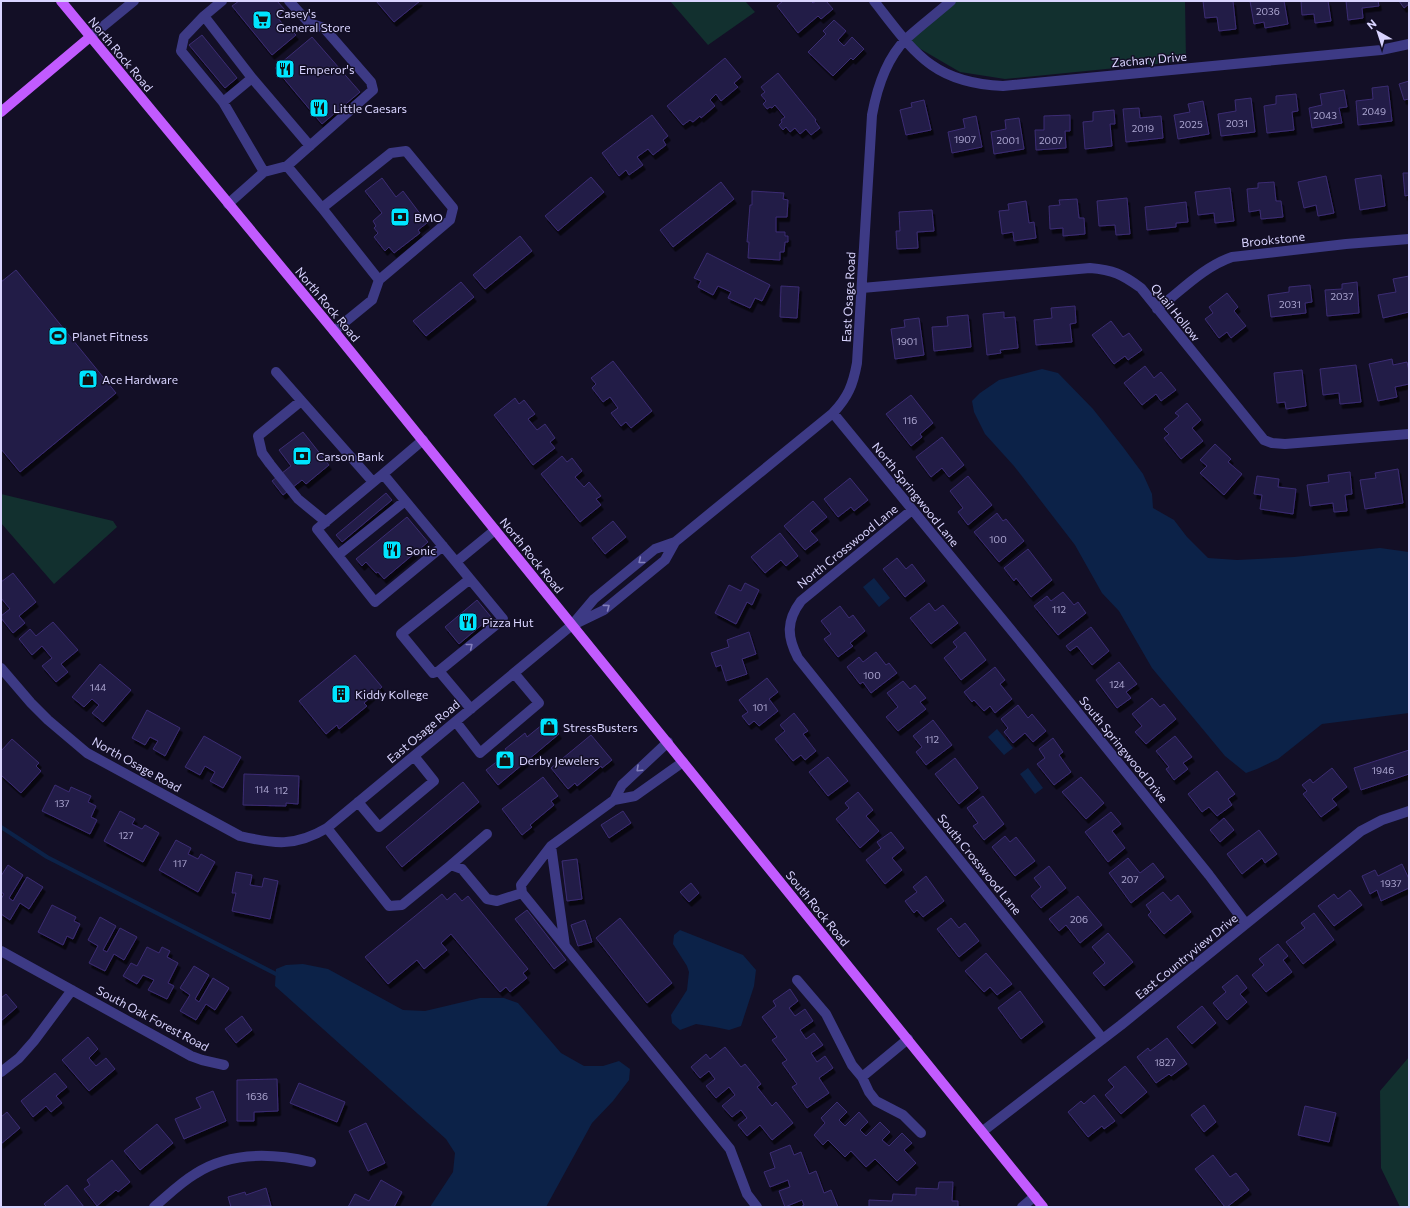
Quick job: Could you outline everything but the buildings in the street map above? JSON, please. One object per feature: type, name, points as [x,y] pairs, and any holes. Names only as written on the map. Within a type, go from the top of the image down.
[{"type":"main road","name":"North Rock Road","points":[[61,1],[334,331],[572,625]]},
{"type":"main road","points":[[1,112],[90,37]]},
{"type":"main road","name":"South Rock Road","points":[[572,625],[1044,1207]]},
{"type":"street","points":[[90,37],[134,1]]},
{"type":"street","points":[[222,1],[204,16],[184,37],[181,51],[224,102],[264,172]]},
{"type":"street","points":[[228,204],[264,172],[287,166],[374,90],[371,82],[324,28],[309,23],[289,1]]},
{"type":"street","name":"Zachary Drive","points":[[874,1],[905,40],[928,64],[965,82],[984,85],[1003,86],[1385,50],[1409,44]]},
{"type":"street","name":"East Osage Road","points":[[283,843],[301,840],[327,828],[572,625],[594,599],[655,549],[675,542],[833,413],[842,404],[854,381],[857,363],[872,115],[876,95],[890,61],[905,40],[951,1]]},
{"type":"street","points":[[204,16],[252,78],[310,146]]},
{"type":"street","points":[[224,102],[252,78]]},
{"type":"street","points":[[322,208],[391,153],[406,151],[453,208],[450,220],[379,280],[372,300],[334,331]]},
{"type":"street","points":[[287,166],[379,280]]},
{"type":"street","name":"Brookstone","points":[[1157,309],[1209,267],[1232,257],[1354,243],[1409,239]]},
{"type":"street","name":"Quail Hollow","points":[[862,288],[1090,268],[1103,269],[1123,276],[1141,288],[1264,440],[1272,443],[1285,444],[1409,434]]},
{"type":"street","points":[[276,372],[372,482]]},
{"type":"street","points":[[301,401],[258,436],[262,453],[298,499],[326,522]]},
{"type":"street","name":"North Springwood Lane","points":[[833,413],[979,592]]},
{"type":"street","points":[[423,440],[317,529],[374,602],[443,546]]},
{"type":"street","points":[[383,474],[503,619],[440,671],[433,673],[401,634],[470,580]]},
{"type":"street","points":[[338,555],[405,500]]},
{"type":"street","name":"North Crosswood Lane","points":[[836,706],[798,658],[790,641],[789,629],[791,617],[801,601],[912,510]]},
{"type":"street","points":[[456,562],[495,530]]},
{"type":"street","name":"East Osage Road","points":[[572,625],[604,610],[665,560],[675,542]]},
{"type":"street","name":"South Springwood Drive","points":[[979,592],[1177,836],[1246,924]]},
{"type":"street","name":"North Osage Road","points":[[1,668],[31,703],[48,720],[87,753],[240,836],[265,842],[283,843]]},
{"type":"street","points":[[440,671],[471,709]]},
{"type":"street","points":[[456,722],[480,753],[540,703],[514,673]]},
{"type":"street","name":"South Crosswood Lane","points":[[836,706],[1103,1039]]},
{"type":"street","points":[[614,800],[622,785],[668,742]]},
{"type":"street","points":[[358,802],[379,827],[434,781],[414,756]]},
{"type":"street","points":[[684,762],[635,796],[614,800],[551,846],[521,885],[522,893],[730,1149],[747,1194],[756,1207]]},
{"type":"street","name":"East Countryview Drive","points":[[983,1131],[1103,1039],[1361,831],[1382,820],[1409,811]]},
{"type":"street","points":[[327,828],[389,906],[402,905],[487,834]]},
{"type":"street","points":[[551,846],[565,946]]},
{"type":"street","points":[[451,865],[462,869],[487,899],[497,901],[522,893]]},
{"type":"street","name":"South Oak Forest Road","points":[[1,951],[192,1056],[224,1065]]},
{"type":"street","points":[[796,980],[826,1014],[852,1065],[862,1077],[869,1092],[876,1101],[903,1115],[921,1133]]},
{"type":"street","points":[[1,1072],[19,1058],[34,1041],[72,990]]},
{"type":"street","points":[[862,1077],[908,1039]]},
{"type":"street","points":[[154,1207],[193,1174],[215,1164],[238,1157],[264,1155],[290,1157],[311,1162]]},
{"type":"street","points":[[1022,1207],[1035,1196]]},
{"type":"green space","points":[[670,1],[745,1],[755,12],[708,45]]},
{"type":"green space","points":[[951,1],[1185,1],[1186,61],[1005,79],[960,72],[905,40]]},
{"type":"green space","points":[[1,494],[113,521],[117,527],[54,584],[1,523]]},
{"type":"green space","points":[[1409,1057],[1409,1207],[1400,1207],[1381,1168],[1380,1091]]},
{"type":"water","points":[[1042,369],[1058,373],[1093,409],[1143,474],[1152,494],[1153,508],[1174,520],[1187,537],[1208,558],[1237,560],[1294,557],[1380,548],[1409,552],[1409,713],[1322,724],[1278,759],[1246,773],[1225,756],[1152,668],[1119,611],[1102,593],[1075,545],[1014,466],[985,434],[974,412],[972,401],[980,393],[999,380]]},
{"type":"water","points":[[874,578],[890,598],[879,607],[863,587]]},
{"type":"water","points":[[997,729],[1013,748],[1004,755],[988,737]]},
{"type":"water","points":[[1028,768],[1043,788],[1035,794],[1020,774]]},
{"type":"water","points":[[680,930],[743,955],[756,970],[754,986],[741,1026],[729,1030],[696,1024],[680,1030],[672,1023],[671,1015],[687,990],[689,972],[687,966],[673,944],[674,935]]},
{"type":"water","points":[[303,964],[328,969],[403,1010],[425,1011],[480,998],[504,998],[518,1003],[561,1053],[584,1066],[603,1066],[619,1061],[630,1069],[629,1080],[613,1101],[592,1123],[546,1207],[430,1207],[453,1172],[455,1153],[446,1139],[275,986],[276,969],[286,965]]},
{"type":"waterway","points":[[1,827],[47,857],[276,974]]},
{"type":"place","name":"Casey's General Store","points":[[262,20]]},
{"type":"place","name":"Emperor's","points":[[285,69]]},
{"type":"place","name":"Little Caesars","points":[[319,108]]},
{"type":"place","name":"BMO","points":[[400,217]]},
{"type":"place","name":"Planet Fitness","points":[[58,336]]},
{"type":"place","name":"Ace Hardware","points":[[88,379]]},
{"type":"place","name":"Carson Bank","points":[[302,456]]},
{"type":"place","name":"Sonic","points":[[392,550]]},
{"type":"place","name":"Pizza Hut","points":[[468,622]]},
{"type":"place","name":"Kiddy Kollege","points":[[341,694]]},
{"type":"place","name":"StressBusters","points":[[549,727]]},
{"type":"place","name":"Derby Jewelers","points":[[505,760]]}]
